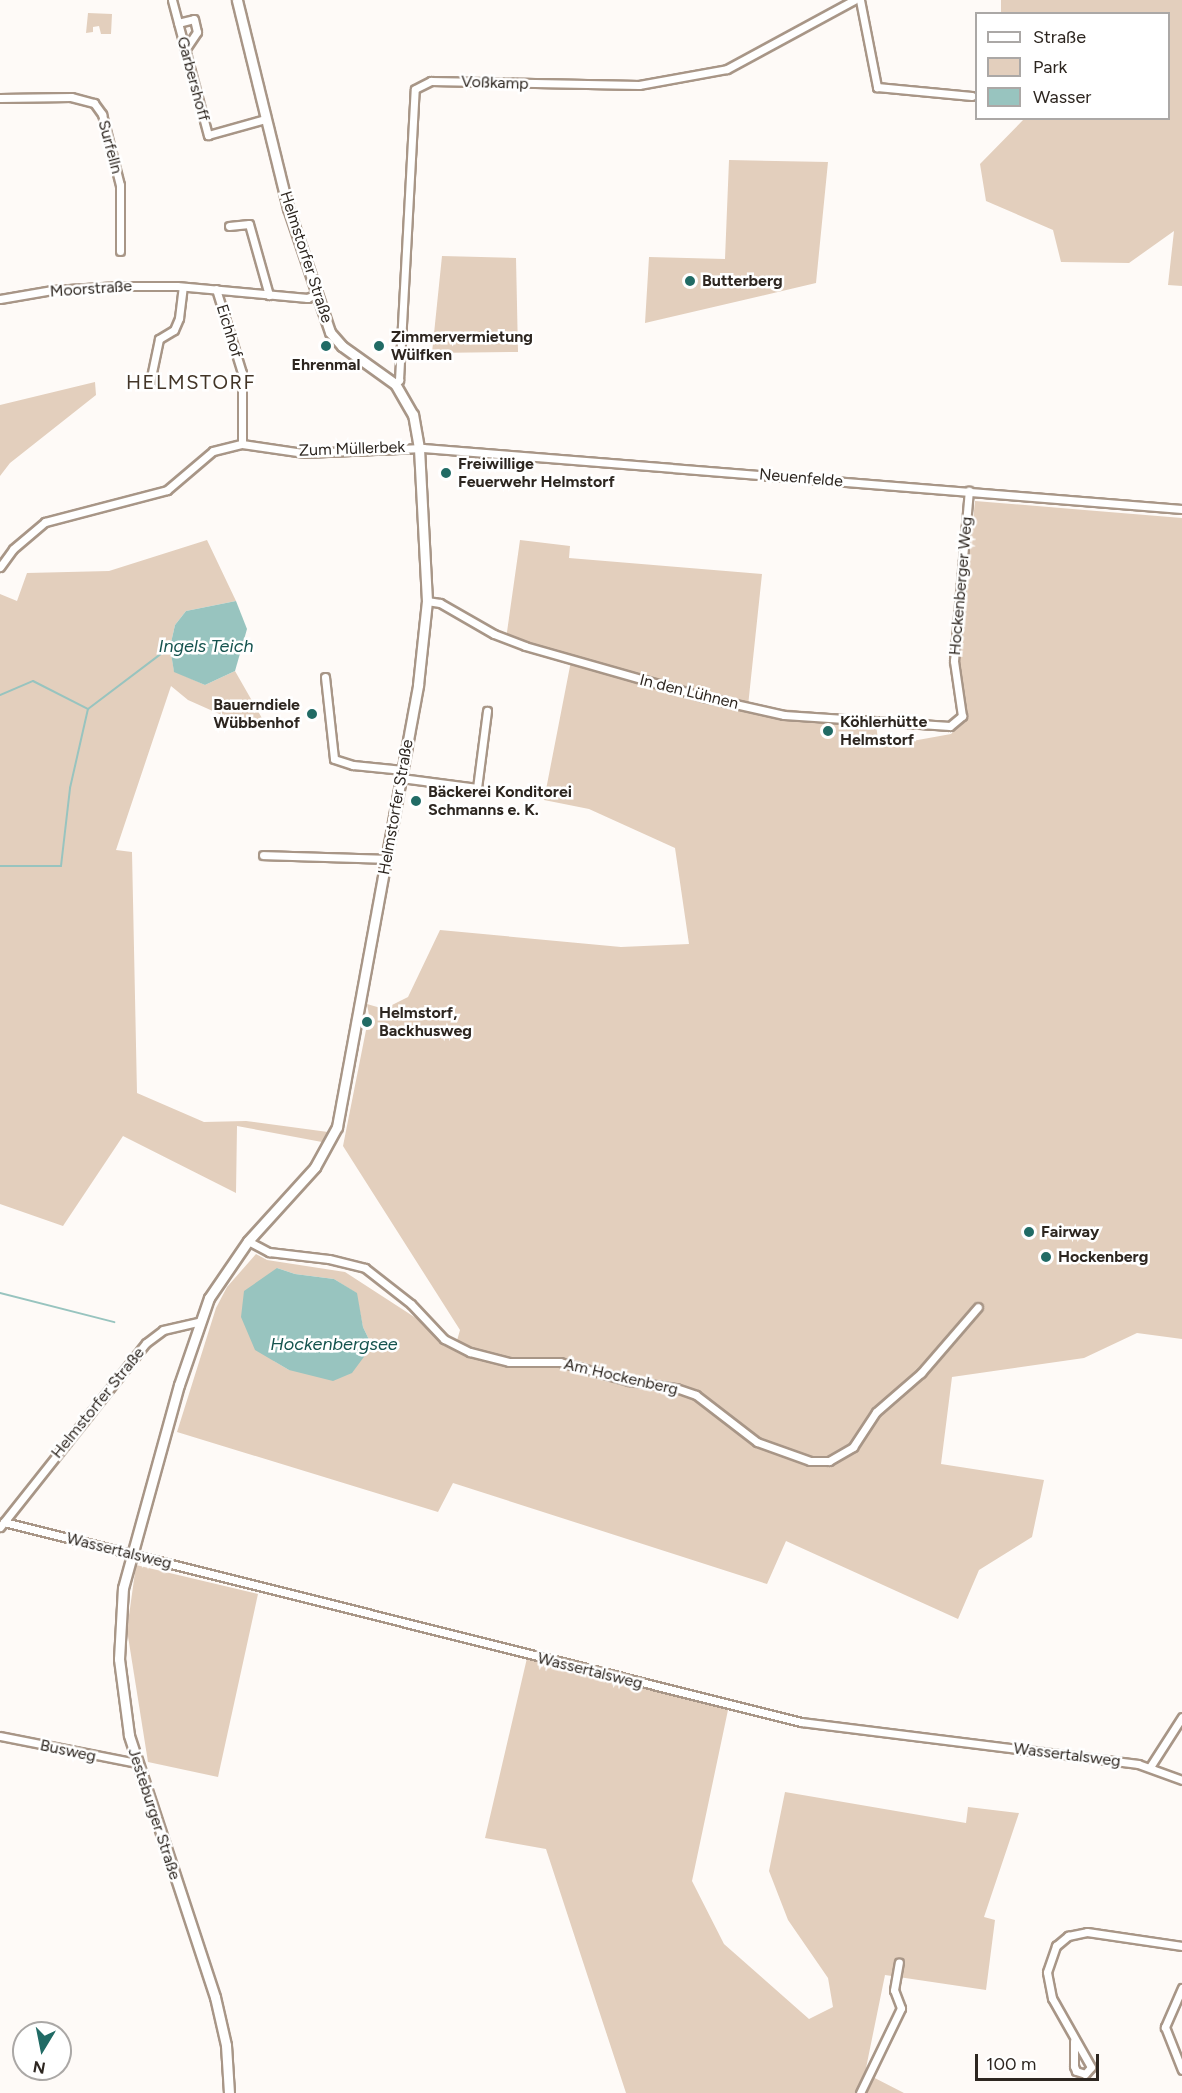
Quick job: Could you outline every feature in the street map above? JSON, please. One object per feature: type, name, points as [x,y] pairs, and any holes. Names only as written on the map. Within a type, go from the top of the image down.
[{"type":"main road","name":"Helmstorfer Straße","points":[[198,1322],[222,1275],[248,1241],[315,1167],[337,1127],[402,774],[427,601],[419,448],[413,415],[395,384],[342,346],[330,332],[315,295],[265,119],[237,0]]},
{"type":"main road","name":"Jesteburger Straße","points":[[198,1322],[131,1554],[119,1623],[119,1659],[136,1763],[215,1997],[226,2045],[229,2093]]},
{"type":"street","name":"Garbershoff","points":[[172,0],[208,135],[265,119]]},
{"type":"street","name":"Voßkamp","points":[[395,384],[400,369],[415,89],[431,81],[639,85],[719,70],[743,62],[854,0]]},
{"type":"street","points":[[861,0],[877,87],[972,96]]},
{"type":"street","points":[[178,23],[194,19],[196,25],[197,32],[185,50]]},
{"type":"street","name":"Surfelln","points":[[0,98],[71,97],[94,104],[102,114],[120,185],[120,251]]},
{"type":"street","points":[[229,226],[249,224],[269,295]]},
{"type":"street","points":[[150,382],[159,339],[174,330],[179,318],[183,287]]},
{"type":"street","name":"Moorstraße","points":[[0,299],[52,290],[183,287],[269,295],[315,295]]},
{"type":"street","name":"Eichhof","points":[[216,289],[242,372],[242,444]]},
{"type":"street","name":"Zum Müllerbek","points":[[0,567],[13,549],[45,522],[167,490],[213,451],[242,444],[304,453],[419,448]]},
{"type":"street","name":"Neuenfelde","points":[[419,448],[1182,508]]},
{"type":"street","name":"Hockenberger Weg","points":[[962,716],[954,661],[969,491]]},
{"type":"street","name":"In den Lühnen","points":[[427,601],[440,603],[494,634],[525,646],[704,697],[783,715],[950,726],[962,716]]},
{"type":"street","points":[[325,677],[334,759],[353,765],[477,788],[487,711]]},
{"type":"street","points":[[262,855],[387,859]]},
{"type":"street","name":"Am Hockenberg","points":[[248,1241],[269,1252],[329,1259],[365,1269],[411,1304],[444,1339],[470,1352],[509,1362],[560,1362],[629,1381],[676,1388],[696,1395],[757,1442],[810,1461],[829,1461],[853,1447],[876,1412],[921,1373],[978,1307]]},
{"type":"street","name":"Helmstorfer Straße","points":[[2,1524],[146,1343],[163,1330],[198,1322]]},
{"type":"street","name":"Wassertalsweg","points":[[2,1524],[131,1554],[801,1722],[1150,1767],[1182,1780]]},
{"type":"street","points":[[1150,1767],[1182,1717]]},
{"type":"street","name":"Busweg","points":[[0,1736],[136,1763]]},
{"type":"street","points":[[1074,2041],[1052,1998],[1047,1972],[1056,1946],[1068,1936],[1086,1932],[1182,1946]]},
{"type":"street","points":[[860,2093],[901,2008],[894,1990],[899,1962]]},
{"type":"street","points":[[1182,1988],[1165,2027],[1182,2070]]},
{"type":"green space","points":[[1001,0],[1182,0],[1182,286],[1168,285],[1174,231],[1129,263],[1061,262],[1053,230],[986,201],[980,164],[1023,120],[1170,120],[1170,12],[1001,12]]},
{"type":"green space","points":[[88,13],[112,14],[111,34],[101,34],[99,26],[93,27],[93,32],[86,33]]},
{"type":"green space","points":[[729,160],[828,162],[816,283],[645,323],[649,257],[725,259]]},
{"type":"green space","points":[[442,256],[516,258],[518,352],[432,353]]},
{"type":"green space","points":[[95,382],[96,395],[10,463],[0,476],[0,405]]},
{"type":"green space","points":[[975,501],[1182,518],[1182,1339],[1137,1333],[1084,1358],[952,1377],[941,1464],[1044,1480],[1032,1537],[979,1570],[958,1619],[786,1541],[767,1584],[453,1483],[438,1512],[177,1432],[216,1308],[227,1287],[256,1254],[267,1260],[345,1272],[456,1344],[460,1330],[343,1146],[369,1015],[367,1004],[384,1009],[408,997],[440,930],[621,947],[689,944],[675,848],[589,809],[544,800],[571,661],[506,639],[520,540],[570,546],[569,558],[762,574],[748,706],[875,717],[879,747],[951,734],[967,718],[959,660]],"holes":[[[277,1268],[295,1274],[334,1279],[356,1293],[363,1327],[372,1346],[289,1370],[274,1361]]]},
{"type":"green space","points":[[207,540],[236,601],[186,611],[175,625],[170,647],[174,671],[205,685],[235,671],[263,720],[242,724],[188,700],[171,686],[116,850],[132,852],[137,1093],[204,1122],[246,1121],[328,1132],[322,1142],[237,1126],[236,1193],[123,1136],[63,1226],[0,1204],[0,594],[17,601],[27,573],[109,571]]},
{"type":"green space","points":[[136,1565],[258,1594],[218,1777],[148,1762],[127,1630]]},
{"type":"green space","points":[[527,1658],[728,1710],[692,1881],[724,1944],[809,2019],[833,2007],[828,1978],[788,1920],[769,1871],[785,1792],[966,1823],[968,1807],[1019,1813],[984,1917],[995,1920],[986,1990],[885,1975],[865,2073],[904,2093],[626,2093],[546,1849],[485,1838]]},
{"type":"water","name":"Ingels Teich","points":[[236,601],[247,629],[235,671],[205,685],[174,672],[170,647],[175,625],[186,611]]},
{"type":"water","name":"Hockenbergsee","points":[[277,1268],[295,1274],[334,1279],[357,1293],[363,1327],[372,1346],[352,1373],[333,1381],[289,1370],[255,1350],[241,1317],[244,1291]]},
{"type":"waterway","points":[[0,695],[33,681],[88,709],[170,647]]},
{"type":"waterway","points":[[0,866],[61,866],[70,788],[88,709]]},
{"type":"waterway","points":[[0,1293],[114,1322]]},
{"type":"place","name":"Butterberg","points":[[690,281]]},
{"type":"place","name":"Ehrenmal","points":[[326,346]]},
{"type":"place","name":"Zimmervermietung Wülfken","points":[[379,346]]},
{"type":"place","name":"Freiwillige Feuerwehr Helmstorf","points":[[446,473]]},
{"type":"place","name":"Bauerndiele Wübbenhof","points":[[312,714]]},
{"type":"place","name":"Köhlerhütte Helmstorf","points":[[828,731]]},
{"type":"place","name":"Bäckerei Konditorei Schmanns e. K.","points":[[416,801]]},
{"type":"place","name":"Helmstorf, Backhusweg","points":[[367,1022]]},
{"type":"place","name":"Fairway","points":[[1029,1232]]},
{"type":"place","name":"Hockenberg","points":[[1046,1257]]},
{"type":"district","name":"HELMSTORF","points":[[191,382]]}]
